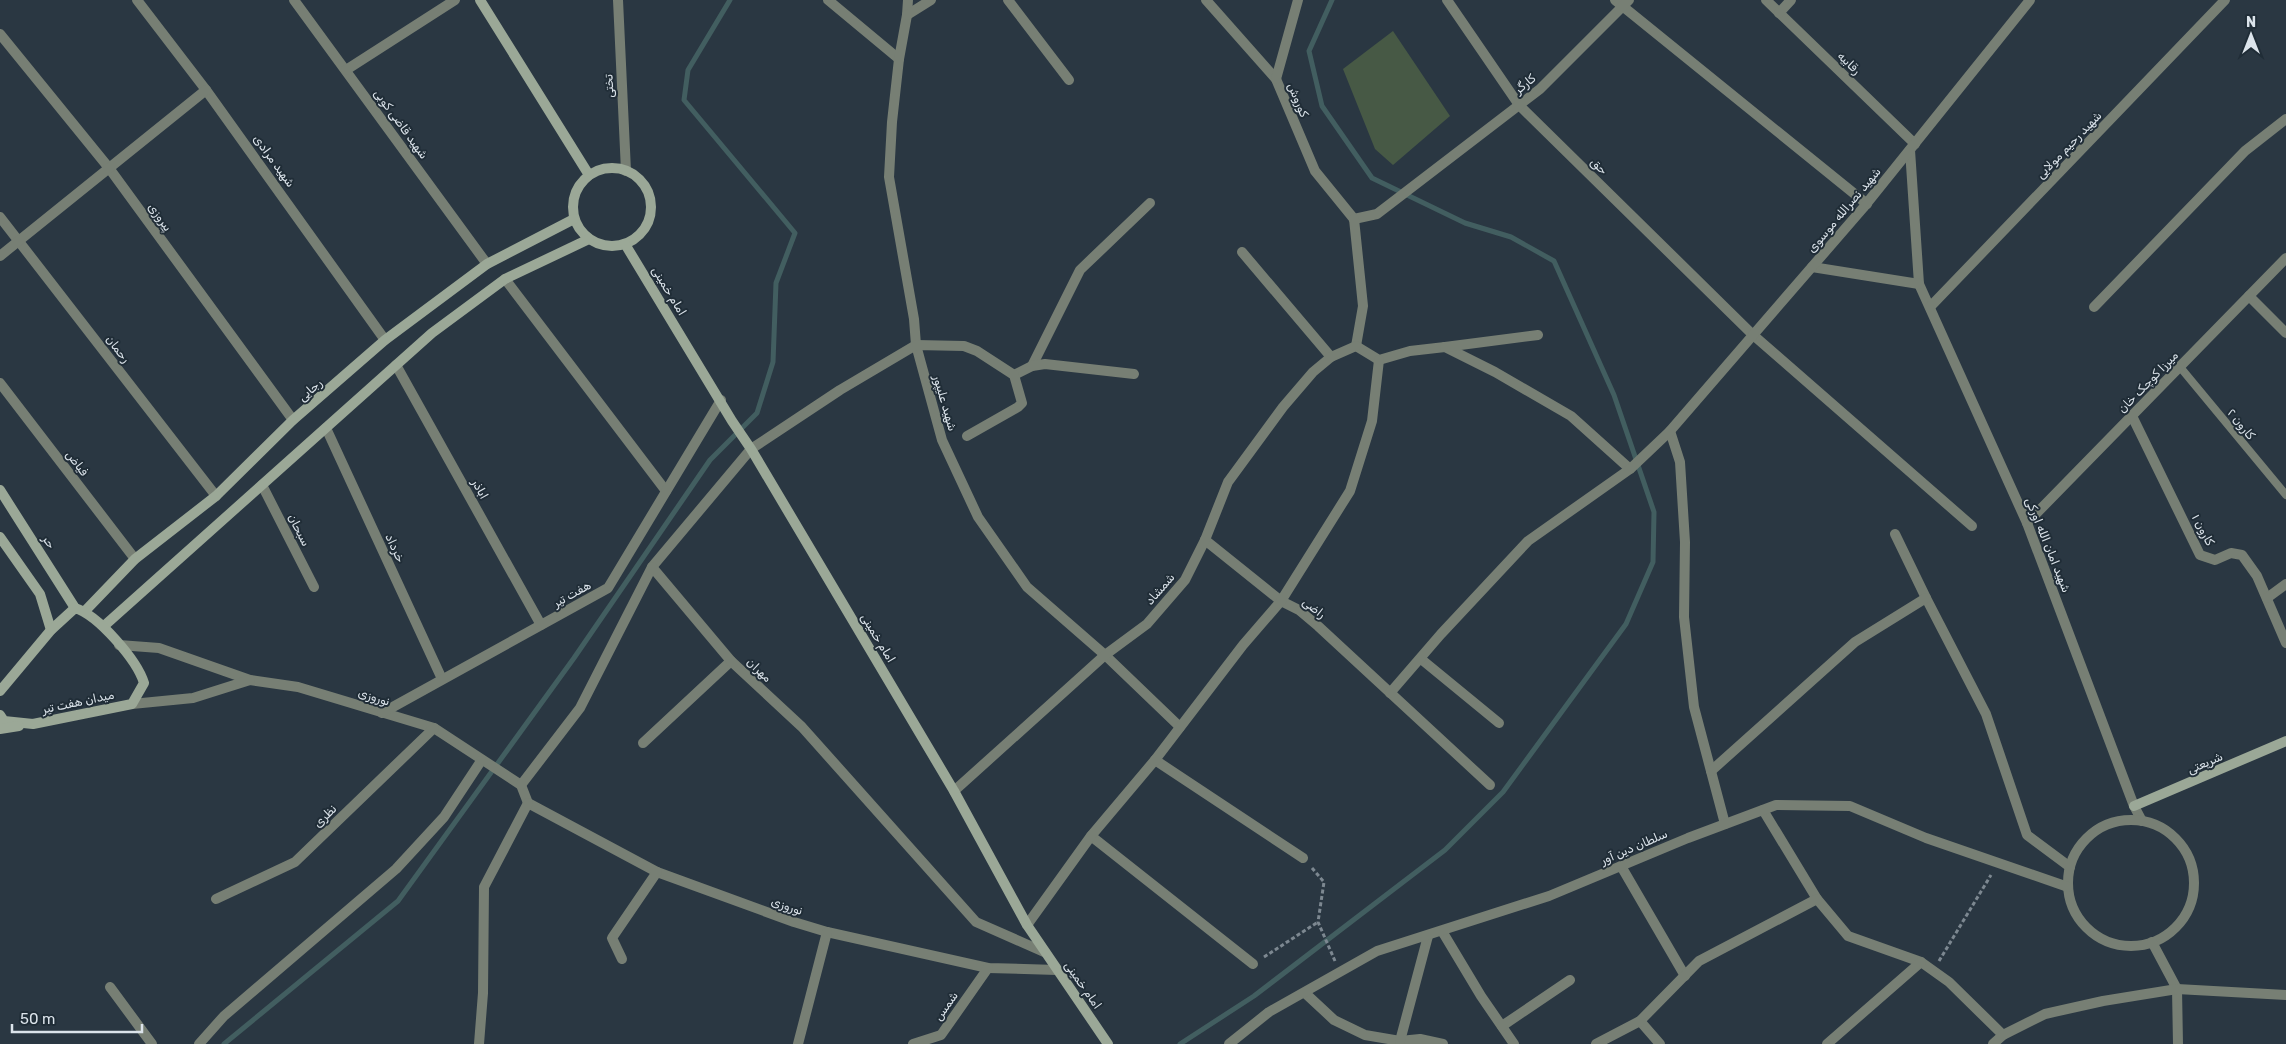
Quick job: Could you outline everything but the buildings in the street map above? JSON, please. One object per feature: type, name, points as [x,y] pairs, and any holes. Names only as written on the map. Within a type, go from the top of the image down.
[{"type":"main road","points":[[480,0],[589,176]]},
{"type":"main road","points":[[612,168],[626,171],[637,178],[646,188],[650,201],[650,214],[646,227],[637,237],[626,244],[600,245],[589,239],[574,220],[573,207],[575,195],[580,184],[600,170],[612,168]]},
{"type":"main road","name":"رجایی","points":[[80,609],[135,559],[216,496],[293,420],[385,340],[487,264],[574,220]]},
{"type":"main road","points":[[104,626],[432,333],[505,279],[589,239]]},
{"type":"main road","name":"امام خمینی","points":[[626,244],[732,421],[749,445],[954,791],[1027,925],[1103,1041]]},
{"type":"main road","name":"حر","points":[[0,490],[80,609]]},
{"type":"main road","points":[[0,537],[40,594],[51,630]]},
{"type":"main road","points":[[0,691],[51,630],[80,609]]},
{"type":"main road","name":"میدان هفت تیر","points":[[0,715],[4,721],[34,724],[132,704],[144,683],[141,671],[104,626],[80,609]]},
{"type":"main road","points":[[0,729],[34,724]]},
{"type":"main road","name":"شریعتی","points":[[2134,806],[2286,741]]},
{"type":"street","name":"شهید مرادی","points":[[137,0],[206,90],[385,340]]},
{"type":"street","name":"شهید قاضی کوبی","points":[[294,0],[487,264]]},
{"type":"street","points":[[346,70],[455,0]]},
{"type":"street","name":"تختی","points":[[618,0],[626,171]]},
{"type":"street","points":[[828,0],[899,59]]},
{"type":"street","name":"شهید علیپور","points":[[908,0],[892,122],[889,177],[914,319],[916,345],[942,440],[978,517],[1027,587],[1105,654],[1180,727]]},
{"type":"street","points":[[907,15],[931,0]]},
{"type":"street","points":[[1008,0],[1069,80]]},
{"type":"street","name":"کوروش","points":[[1206,0],[1276,79],[1315,171],[1354,219]]},
{"type":"street","points":[[1276,79],[1298,0]]},
{"type":"street","name":"حق","points":[[1447,0],[1520,105],[1752,334],[1972,526]]},
{"type":"street","name":"رقابیه","points":[[1766,0],[1912,147]]},
{"type":"street","points":[[1779,12],[1791,0]]},
{"type":"street","name":"شهید نصرالله موسوی","points":[[1630,469],[1670,431],[1752,334],[1867,204],[2030,0]]},
{"type":"street","name":"شهید رحیم مولایی","points":[[1930,307],[2226,0]]},
{"type":"street","points":[[1622,2],[1867,204]]},
{"type":"street","name":"کارگر","points":[[1354,219],[1377,214],[1540,89],[1622,2]]},
{"type":"street","name":"پیروزی","points":[[0,34],[109,168],[293,420]]},
{"type":"street","points":[[0,256],[206,90]]},
{"type":"street","points":[[2094,307],[2245,151],[2286,119]]},
{"type":"street","name":"شهید امان الله اورکی","points":[[1912,147],[1920,284],[2028,523],[2134,806],[2142,821]]},
{"type":"street","points":[[1032,366],[1080,270],[1150,203]]},
{"type":"street","name":"رحمان","points":[[0,217],[216,496]]},
{"type":"street","points":[[1354,219],[1363,306],[1356,346],[1379,360],[1410,351],[1538,335]]},
{"type":"street","points":[[1242,252],[1331,357]]},
{"type":"street","name":"میرزا کوچک خان","points":[[2028,523],[2286,258]]},
{"type":"street","points":[[1812,267],[1920,284]]},
{"type":"street","points":[[505,279],[666,491]]},
{"type":"street","points":[[2249,296],[2286,333]]},
{"type":"street","points":[[478,1044],[483,993],[484,887],[528,803],[521,785],[580,708],[652,567],[749,445],[916,345],[964,346],[1014,375],[1022,403],[967,436]]},
{"type":"street","name":"شمشاد","points":[[954,791],[1105,654],[1147,624],[1185,580],[1205,540],[1228,482],[1283,407],[1313,372],[1331,357],[1356,346]]},
{"type":"street","points":[[1390,693],[1441,634],[1528,541],[1630,469],[1571,416],[1495,372],[1445,347]]},
{"type":"street","points":[[1027,925],[1091,836],[1155,760],[1243,645],[1281,601],[1350,491],[1372,421],[1379,360]]},
{"type":"street","name":"اباذر","points":[[396,364],[541,625]]},
{"type":"street","points":[[1014,375],[1032,366],[1059,364],[1134,374]]},
{"type":"street","name":"فیاض","points":[[0,382],[135,559]]},
{"type":"street","name":"هفت تیر","points":[[382,713],[608,588],[721,400]]},
{"type":"street","name":"کارون ۱","points":[[2132,416],[2200,555],[2215,560],[2231,553],[2242,555],[2257,576],[2286,643]]},
{"type":"street","name":"خرداد","points":[[326,428],[442,679]]},
{"type":"street","points":[[1670,431],[1680,462],[1686,542],[1684,617],[1694,707],[1724,824]]},
{"type":"street","name":"سبحان","points":[[262,486],[314,587]]},
{"type":"street","points":[[1895,534],[1986,714],[2027,835],[2070,867]]},
{"type":"street","name":"راضی","points":[[1205,540],[1281,601],[1299,610],[1318,626],[1490,785]]},
{"type":"street","name":"مهران","points":[[652,567],[731,662],[802,727],[976,922],[1044,952]]},
{"type":"street","points":[[2267,598],[2286,584]]},
{"type":"street","points":[[1711,772],[1855,642],[1926,598]]},
{"type":"street","points":[[120,645],[159,648],[250,680]]},
{"type":"street","points":[[1421,659],[1499,723]]},
{"type":"street","points":[[643,743],[731,662]]},
{"type":"street","points":[[132,704],[193,698],[250,680]]},
{"type":"street","name":"نوروزی","points":[[250,680],[298,687],[434,728],[502,775],[521,785]]},
{"type":"street","name":"نظری","points":[[216,898],[295,862],[434,728]]},
{"type":"street","points":[[1155,760],[1303,858]]},
{"type":"street","points":[[199,1044],[224,1016],[396,869],[444,818],[481,761]]},
{"type":"street","name":"نوروزی","points":[[528,803],[657,872],[827,932],[988,968],[1057,970]]},
{"type":"street","name":"سلطان دین آور","points":[[1229,1044],[1269,1012],[1377,951],[1549,896],[1724,824],[1776,805],[1850,806],[1926,838],[2068,887]]},
{"type":"street","points":[[1763,810],[1817,899],[1848,936],[1922,962],[1949,982],[2003,1036]]},
{"type":"street","points":[[2142,821],[2157,826],[2171,835],[2186,854],[2194,877],[2193,894],[2188,909],[2179,923],[2167,934],[2152,942],[2124,945],[2110,942],[2096,935],[2076,914],[2068,887],[2070,867],[2075,853],[2084,840],[2097,830],[2118,822],[2142,821]]},
{"type":"street","points":[[1091,836],[1253,964]]},
{"type":"street","points":[[1621,866],[1685,976]]},
{"type":"street","points":[[622,959],[612,938],[657,872]]},
{"type":"street","points":[[1596,1044],[1640,1021],[1699,961],[1817,899]]},
{"type":"street","points":[[1442,931],[1514,1044]]},
{"type":"street","points":[[798,1044],[827,932]]},
{"type":"street","points":[[1400,1041],[1428,936]]},
{"type":"street","points":[[2152,942],[2177,989],[2178,1044]]},
{"type":"street","points":[[1828,1044],[1922,962]]},
{"type":"street","name":"شمس","points":[[913,1044],[941,1035],[988,968]]},
{"type":"street","points":[[1502,1026],[1570,980]]},
{"type":"street","points":[[110,987],[152,1044]]},
{"type":"street","points":[[1993,1044],[2003,1036],[2046,1014],[2103,1001],[2177,989],[2286,995]]},
{"type":"street","points":[[1305,993],[1334,1020],[1364,1039],[1420,1040],[1443,1044]]},
{"type":"street","points":[[1640,1021],[1660,1044]]},
{"type":"lane","name":"کارون ۲","points":[[2180,366],[2286,495]]},
{"type":"path","points":[[1303,858],[1324,882],[1318,922],[1340,972]]},
{"type":"path","points":[[1934,970],[1998,863]]},
{"type":"path","points":[[1253,964],[1318,922]]},
{"type":"green space","points":[[1393,31],[1450,116],[1393,165],[1375,149],[1343,69]]},
{"type":"waterway","points":[[224,1044],[398,901],[574,658],[710,460],[757,413],[773,362],[776,283],[795,233],[684,100],[688,70],[730,0]]},
{"type":"waterway","points":[[1180,1044],[1254,996],[1445,850],[1503,792],[1626,624],[1653,562],[1654,512],[1614,395],[1554,261],[1511,237],[1465,223],[1372,178],[1322,106],[1309,51],[1332,0]]}]
